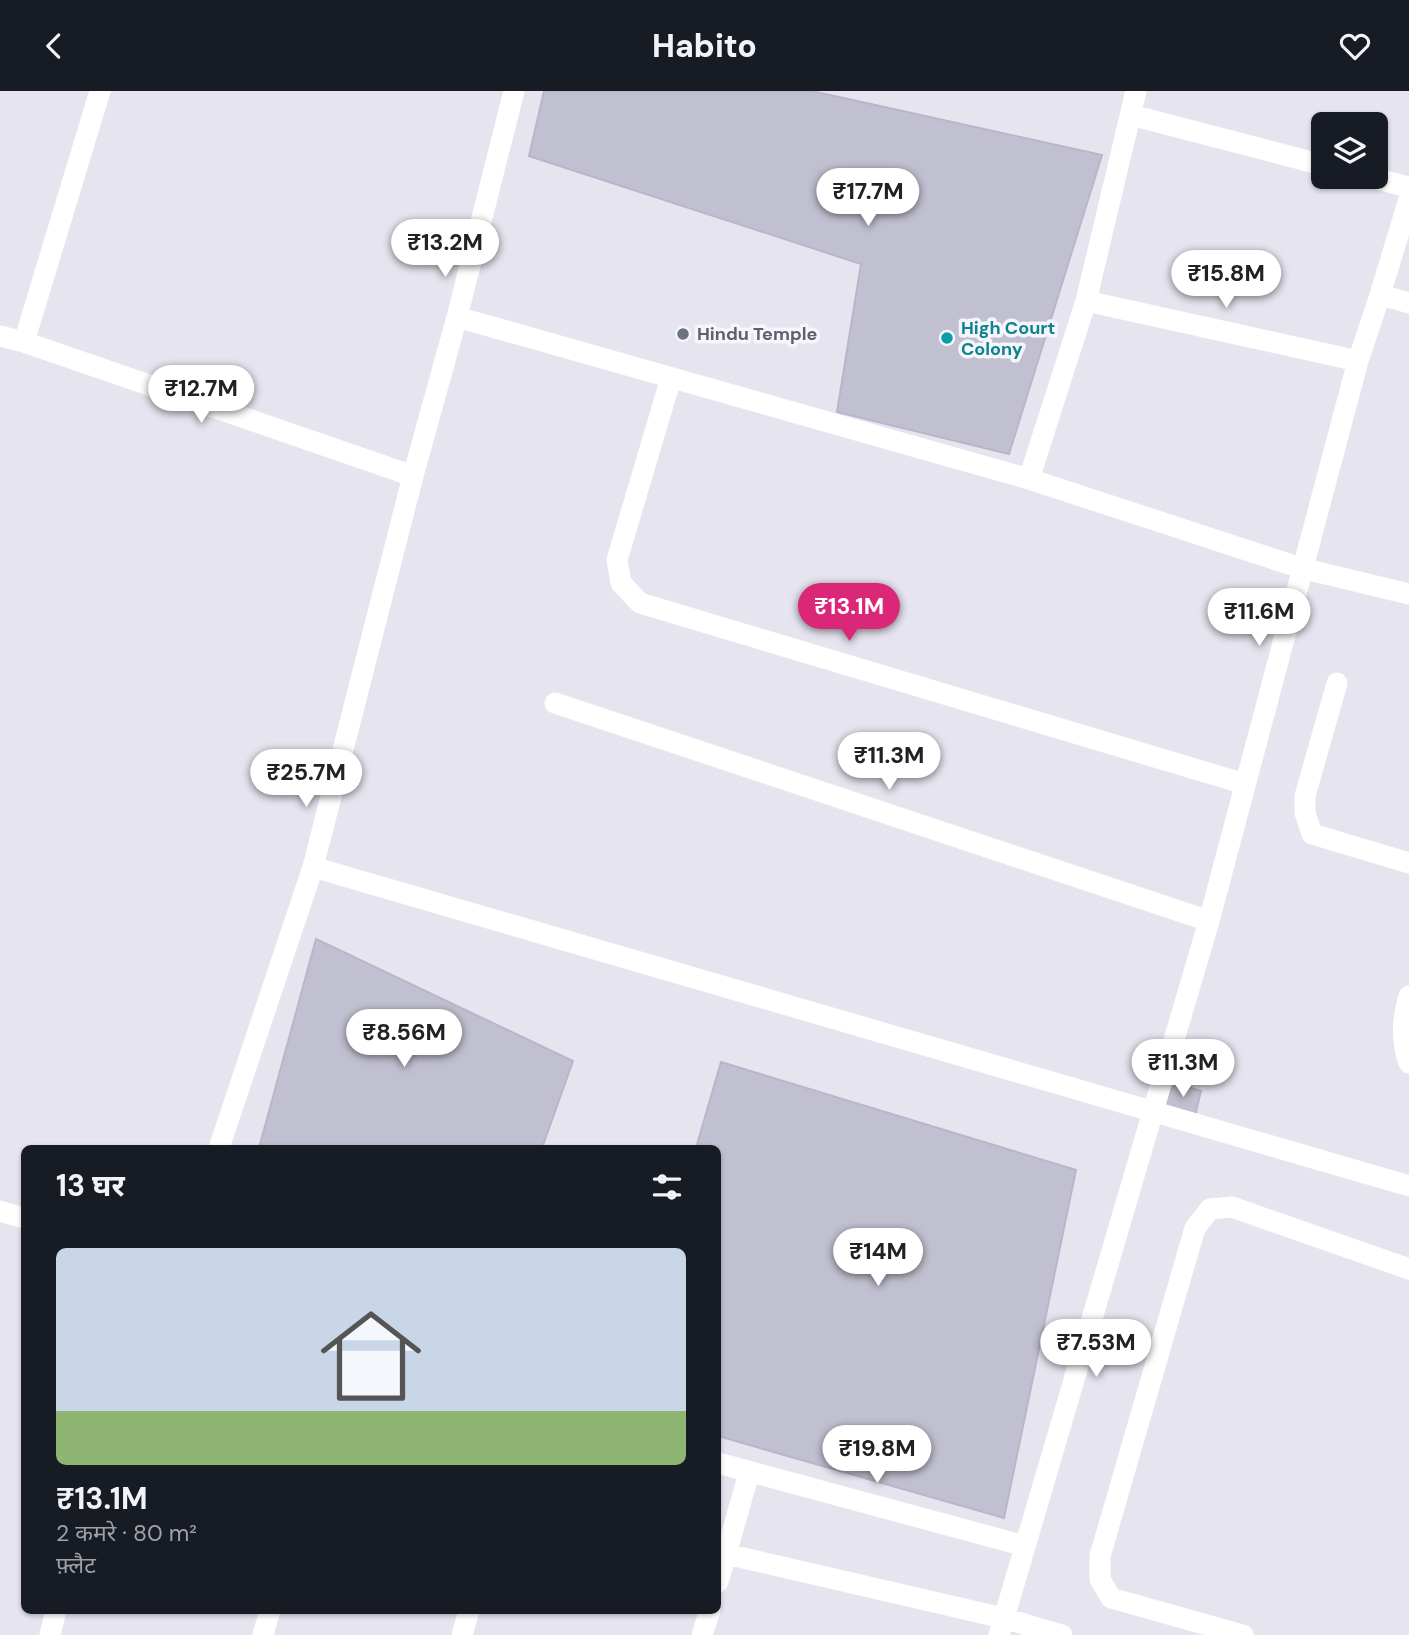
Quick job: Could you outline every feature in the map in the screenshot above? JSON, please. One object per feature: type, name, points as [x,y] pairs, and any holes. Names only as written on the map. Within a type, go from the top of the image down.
[{"type":"street","points":[[24,342],[100,91]]},
{"type":"street","points":[[220,1145],[313,866],[514,91]]},
{"type":"street","points":[[1029,479],[1086,301],[1136,91]]},
{"type":"street","points":[[1130,115],[1311,162]]},
{"type":"street","points":[[1388,182],[1409,187]]},
{"type":"street","points":[[1001,1627],[1209,921],[1357,361],[1409,199]]},
{"type":"street","points":[[1380,295],[1409,303]]},
{"type":"street","points":[[1086,301],[1357,361]]},
{"type":"street","points":[[457,317],[1029,479],[1301,568],[1409,594]]},
{"type":"street","points":[[0,336],[414,476]]},
{"type":"street","points":[[671,378],[617,560],[621,583],[640,603],[1245,783]]},
{"type":"street","points":[[1337,683],[1305,796],[1305,813],[1312,834],[1409,863]]},
{"type":"street","points":[[555,703],[1209,921]]},
{"type":"street","points":[[313,866],[1409,1184]]},
{"type":"street","points":[[1409,996],[1403,1046],[1409,1063]]},
{"type":"street","points":[[1243,1635],[1111,1598],[1100,1579],[1100,1556],[1195,1228],[1210,1209],[1232,1207],[1409,1269]]},
{"type":"street","points":[[0,1211],[21,1218]]},
{"type":"street","points":[[721,1464],[1025,1546]]},
{"type":"street","points":[[721,1572],[749,1473]]},
{"type":"street","points":[[726,1554],[1001,1627],[1062,1635]]},
{"type":"street","points":[[50,1635],[55,1614]]},
{"type":"street","points":[[263,1635],[269,1614]]},
{"type":"street","points":[[462,1635],[468,1614]]},
{"type":"street","points":[[702,1635],[708,1614]]},
{"type":"building","name":"High Court Colony","points":[[544,91],[812,91],[1102,155],[1009,454],[837,412],[861,264],[529,156]]},
{"type":"building","points":[[316,939],[573,1061],[543,1145],[260,1145]]},
{"type":"building","points":[[721,1062],[1076,1170],[1004,1518],[721,1437],[721,1145],[697,1145]]},
{"type":"building","points":[[1175,1083],[1201,1091],[1195,1116],[1163,1106]]},
{"type":"place","name":"Hindu Temple","points":[[683,334]]},
{"type":"place","name":"High Court Colony","points":[[947,338]]}]
